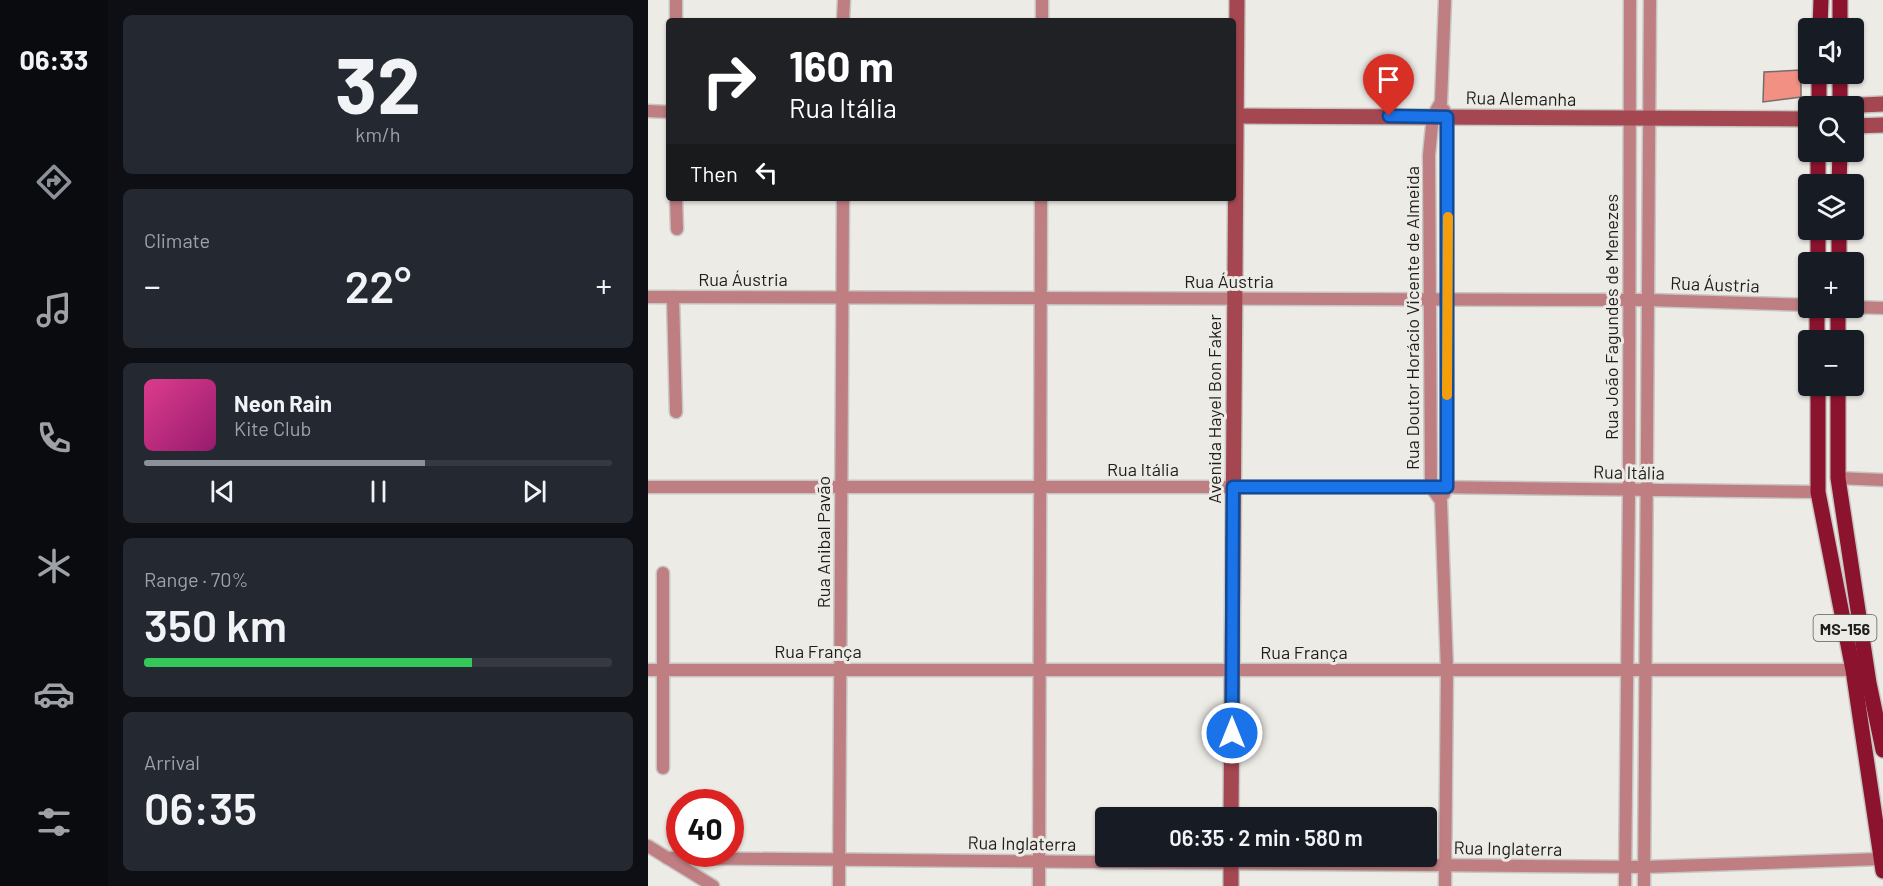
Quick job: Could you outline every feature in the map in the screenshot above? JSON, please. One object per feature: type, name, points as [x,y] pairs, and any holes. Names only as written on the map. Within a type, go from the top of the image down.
[{"type":"main road","points":[[1820,18],[1821,0]]},
{"type":"main road","points":[[1840,0],[1840,18]]},
{"type":"main road","name":"MS-156","points":[[1818,396],[1818,492],[1853,670],[1882,865]]},
{"type":"main road","points":[[1838,396],[1838,478],[1869,683],[1883,750]]},
{"type":"street","points":[[676,0],[676,18]]},
{"type":"street","points":[[843,18],[844,0]]},
{"type":"street","points":[[1042,0],[1042,18]]},
{"type":"street","name":"Avenida Hayel Bon Faker","points":[[1236,39],[1237,0]]},
{"type":"street","points":[[1440,116],[1446,0]]},
{"type":"street","name":"Rua João Fagundes de Menezes","points":[[1625,886],[1630,0]]},
{"type":"street","name":"Rua João Fagundes de Menezes","points":[[1644,886],[1650,0]]},
{"type":"street","points":[[1864,105],[1883,104]]},
{"type":"street","points":[[648,111],[666,112]]},
{"type":"street","name":"Rua Alemanha","points":[[1236,116],[1798,119]]},
{"type":"street","name":"Rua Doutor Horácio Vicente de Almeida","points":[[1440,116],[1429,155],[1429,300],[1431,487],[1441,501]]},
{"type":"street","name":"Rua Doutor Horácio Vicente de Almeida","points":[[1440,116],[1448,300],[1447,487]]},
{"type":"street","points":[[1864,125],[1883,124]]},
{"type":"street","points":[[676,201],[676,230]]},
{"type":"street","name":"Rua Anibal Pavão","points":[[839,886],[843,201]]},
{"type":"street","points":[[1039,886],[1041,201]]},
{"type":"street","name":"Avenida Hayel Bon Faker","points":[[1231,807],[1234,201]]},
{"type":"street","name":"Rua Áustria","points":[[648,297],[1648,300],[1798,305]]},
{"type":"street","points":[[673,297],[676,412]]},
{"type":"street","points":[[1864,307],[1883,308]]},
{"type":"street","points":[[1838,478],[1883,480]]},
{"type":"street","name":"Rua Itália","points":[[648,487],[1447,487],[1818,492]]},
{"type":"street","points":[[1445,886],[1447,670],[1441,501],[1447,487]]},
{"type":"street","points":[[663,573],[663,768]]},
{"type":"street","name":"Rua França","points":[[648,670],[1853,670]]},
{"type":"street","points":[[648,846],[666,857]]},
{"type":"street","name":"Rua Inglaterra","points":[[744,859],[1095,861]]},
{"type":"street","name":"Rua Inglaterra","points":[[1437,865],[1625,867],[1882,865]]},
{"type":"street","points":[[677,867],[693,881],[708,885]]},
{"type":"street","points":[[1231,867],[1231,886]]},
{"type":"building","points":[[1798,70],[1801,96],[1763,102],[1764,72]]},
{"type":"slow traffic","points":[[1447,395],[1448,217]]},
{"type":"route","points":[[1232,733],[1233,487],[1447,487],[1447,117],[1389,116]]}]
